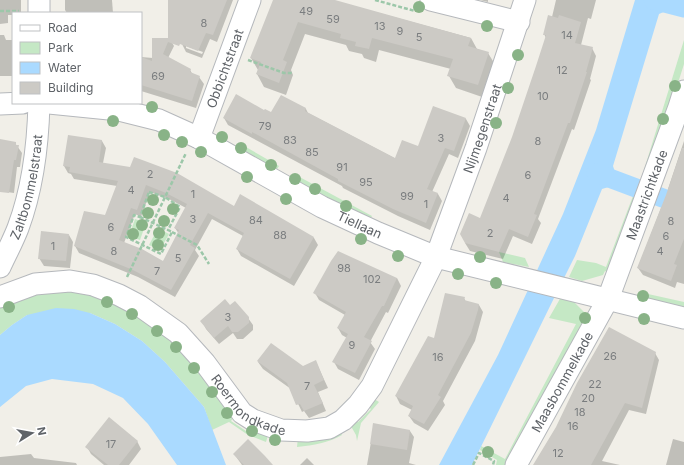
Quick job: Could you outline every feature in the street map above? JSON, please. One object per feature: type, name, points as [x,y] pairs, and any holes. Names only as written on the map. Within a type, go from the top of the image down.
[{"type":"street","points":[[39,0],[39,12]]},
{"type":"street","name":"Obbichtstraat","points":[[192,145],[250,0]]},
{"type":"street","points":[[431,0],[519,22]]},
{"type":"street","name":"Nijmegenstraat","points":[[436,256],[476,148],[519,22],[525,0]]},
{"type":"street","name":"Maastrichtkade","points":[[608,299],[682,102]]},
{"type":"street","points":[[0,104],[12,103]]},
{"type":"street","name":"Zaltbommelstraat","points":[[0,267],[18,228],[32,180],[38,134],[39,104]]},
{"type":"street","name":"Tiellaan","points":[[59,104],[119,110],[159,120],[192,145],[378,233],[436,256],[684,318]]},
{"type":"street","name":"Roermondkade","points":[[0,297],[35,284],[70,281],[92,285],[119,295],[140,306],[178,333],[205,363],[242,413],[253,420],[280,430],[308,432],[329,428],[343,420],[358,405],[372,386],[436,256]]},
{"type":"street","name":"Maasbommelkade","points":[[516,465],[608,299]]},
{"type":"path","points":[[248,59],[284,73],[293,73]]},
{"type":"path","points":[[119,295],[165,197],[192,145]]},
{"type":"path","points":[[140,217],[149,192],[165,197],[180,207],[168,230]]},
{"type":"path","points":[[172,232],[160,254],[143,244],[126,237],[134,215],[153,222],[197,244],[209,264]]},
{"type":"path","points":[[473,465],[479,453],[494,461],[493,465]]},
{"type":"green space","points":[[684,40],[684,64],[611,274],[605,271],[603,275],[582,281],[569,277],[577,260],[596,263],[606,267],[633,196],[631,195],[636,183],[640,183]]},
{"type":"green space","points":[[239,143],[279,166],[276,171],[236,148]]},
{"type":"green space","points":[[294,174],[372,216],[369,222],[291,179]]},
{"type":"green space","points":[[135,219],[146,223],[140,240],[129,236]]},
{"type":"green space","points":[[158,228],[169,234],[160,250],[149,245]]},
{"type":"green space","points":[[499,252],[525,258],[529,267],[503,262]]},
{"type":"green space","points":[[72,288],[121,304],[173,340],[236,414],[231,421],[246,431],[250,424],[269,432],[266,442],[248,435],[229,422],[212,430],[204,407],[165,362],[142,341],[115,324],[90,313],[27,315],[0,335],[0,304],[20,295]]},
{"type":"green space","points":[[639,292],[684,302],[684,309],[636,298]]},
{"type":"green space","points":[[561,297],[572,300],[588,316],[508,465],[496,465],[497,460],[480,450],[481,446],[505,459],[576,324],[549,318]]},
{"type":"green space","points":[[371,397],[379,402],[361,423],[357,441],[356,435],[348,421],[353,417],[358,422],[371,409],[365,404]]},
{"type":"green space","points":[[338,427],[342,435],[337,438],[321,443],[297,447],[298,437]]},
{"type":"water","points":[[635,0],[671,0],[668,10],[659,14],[613,166],[616,175],[612,186],[602,189],[575,256],[472,465],[439,465],[498,355],[563,214],[596,130]]},
{"type":"water","points":[[56,308],[74,309],[90,313],[115,324],[142,341],[165,362],[204,407],[226,465],[177,465],[148,424],[123,398],[93,384],[52,379],[26,386],[0,407],[0,335],[27,315]]},
{"type":"building","points":[[168,0],[227,0],[213,35],[206,33],[198,51],[180,44],[179,46],[168,42],[163,54],[191,69],[190,72],[200,76],[192,101],[142,85],[142,57],[152,61],[152,38],[168,38]]},
{"type":"building","points":[[273,0],[335,0],[471,38],[468,46],[489,52],[478,85],[447,76],[453,59],[372,38],[369,49],[355,46],[356,42],[340,38],[341,34],[298,22],[283,60],[287,62],[279,83],[256,74],[261,62],[250,58]]},
{"type":"building","points":[[548,15],[558,18],[559,15],[581,22],[575,43],[593,47],[587,72],[570,123],[568,123],[534,214],[537,215],[528,237],[509,229],[499,252],[465,243],[460,234],[469,213],[480,218],[512,137],[546,35],[543,35]]},
{"type":"building","points":[[236,94],[264,110],[265,109],[271,112],[281,95],[306,108],[305,111],[395,158],[402,140],[418,146],[433,106],[466,118],[454,151],[445,148],[427,189],[438,193],[426,223],[393,209],[338,181],[338,179],[252,132],[252,134],[223,118]]},
{"type":"building","points":[[68,135],[102,140],[99,162],[130,167],[134,157],[177,173],[234,206],[240,194],[314,237],[290,279],[236,249],[244,233],[208,213],[190,245],[195,248],[171,290],[133,270],[74,246],[84,211],[105,215],[118,181],[69,172],[70,167],[63,166]],"holes":[[[146,185],[187,204],[174,228],[179,230],[163,261],[142,249],[119,240],[131,208],[137,210]]]},
{"type":"building","points":[[0,139],[16,142],[16,145],[19,145],[16,160],[14,160],[9,193],[0,192]]},
{"type":"building","points":[[682,148],[684,148],[684,239],[674,264],[677,265],[671,281],[637,268],[666,195]]},
{"type":"building","points":[[41,231],[69,234],[66,261],[38,259]]},
{"type":"building","points":[[338,251],[397,278],[384,306],[382,306],[364,337],[372,341],[355,373],[332,362],[348,334],[337,328],[346,312],[313,293]]},
{"type":"building","points":[[445,293],[465,297],[464,300],[479,304],[471,333],[438,395],[441,397],[424,424],[408,416],[413,406],[395,396],[428,336],[434,338]]},
{"type":"building","points":[[225,299],[230,305],[235,301],[249,317],[249,323],[238,332],[232,332],[228,326],[214,338],[200,321]]},
{"type":"building","points":[[609,327],[656,352],[642,408],[625,403],[591,465],[533,465],[556,427],[577,383]]},
{"type":"building","points":[[271,343],[303,366],[316,360],[324,380],[314,385],[323,403],[304,411],[300,404],[296,405],[287,383],[257,361]]},
{"type":"building","points":[[109,417],[138,441],[119,465],[108,465],[85,447]]},
{"type":"building","points":[[373,423],[410,430],[407,450],[370,444]]},
{"type":"building","points":[[248,439],[273,465],[244,465],[233,454]]},
{"type":"waterway","points":[[653,0],[684,8]]},
{"type":"waterway","points":[[596,173],[684,206]]}]
